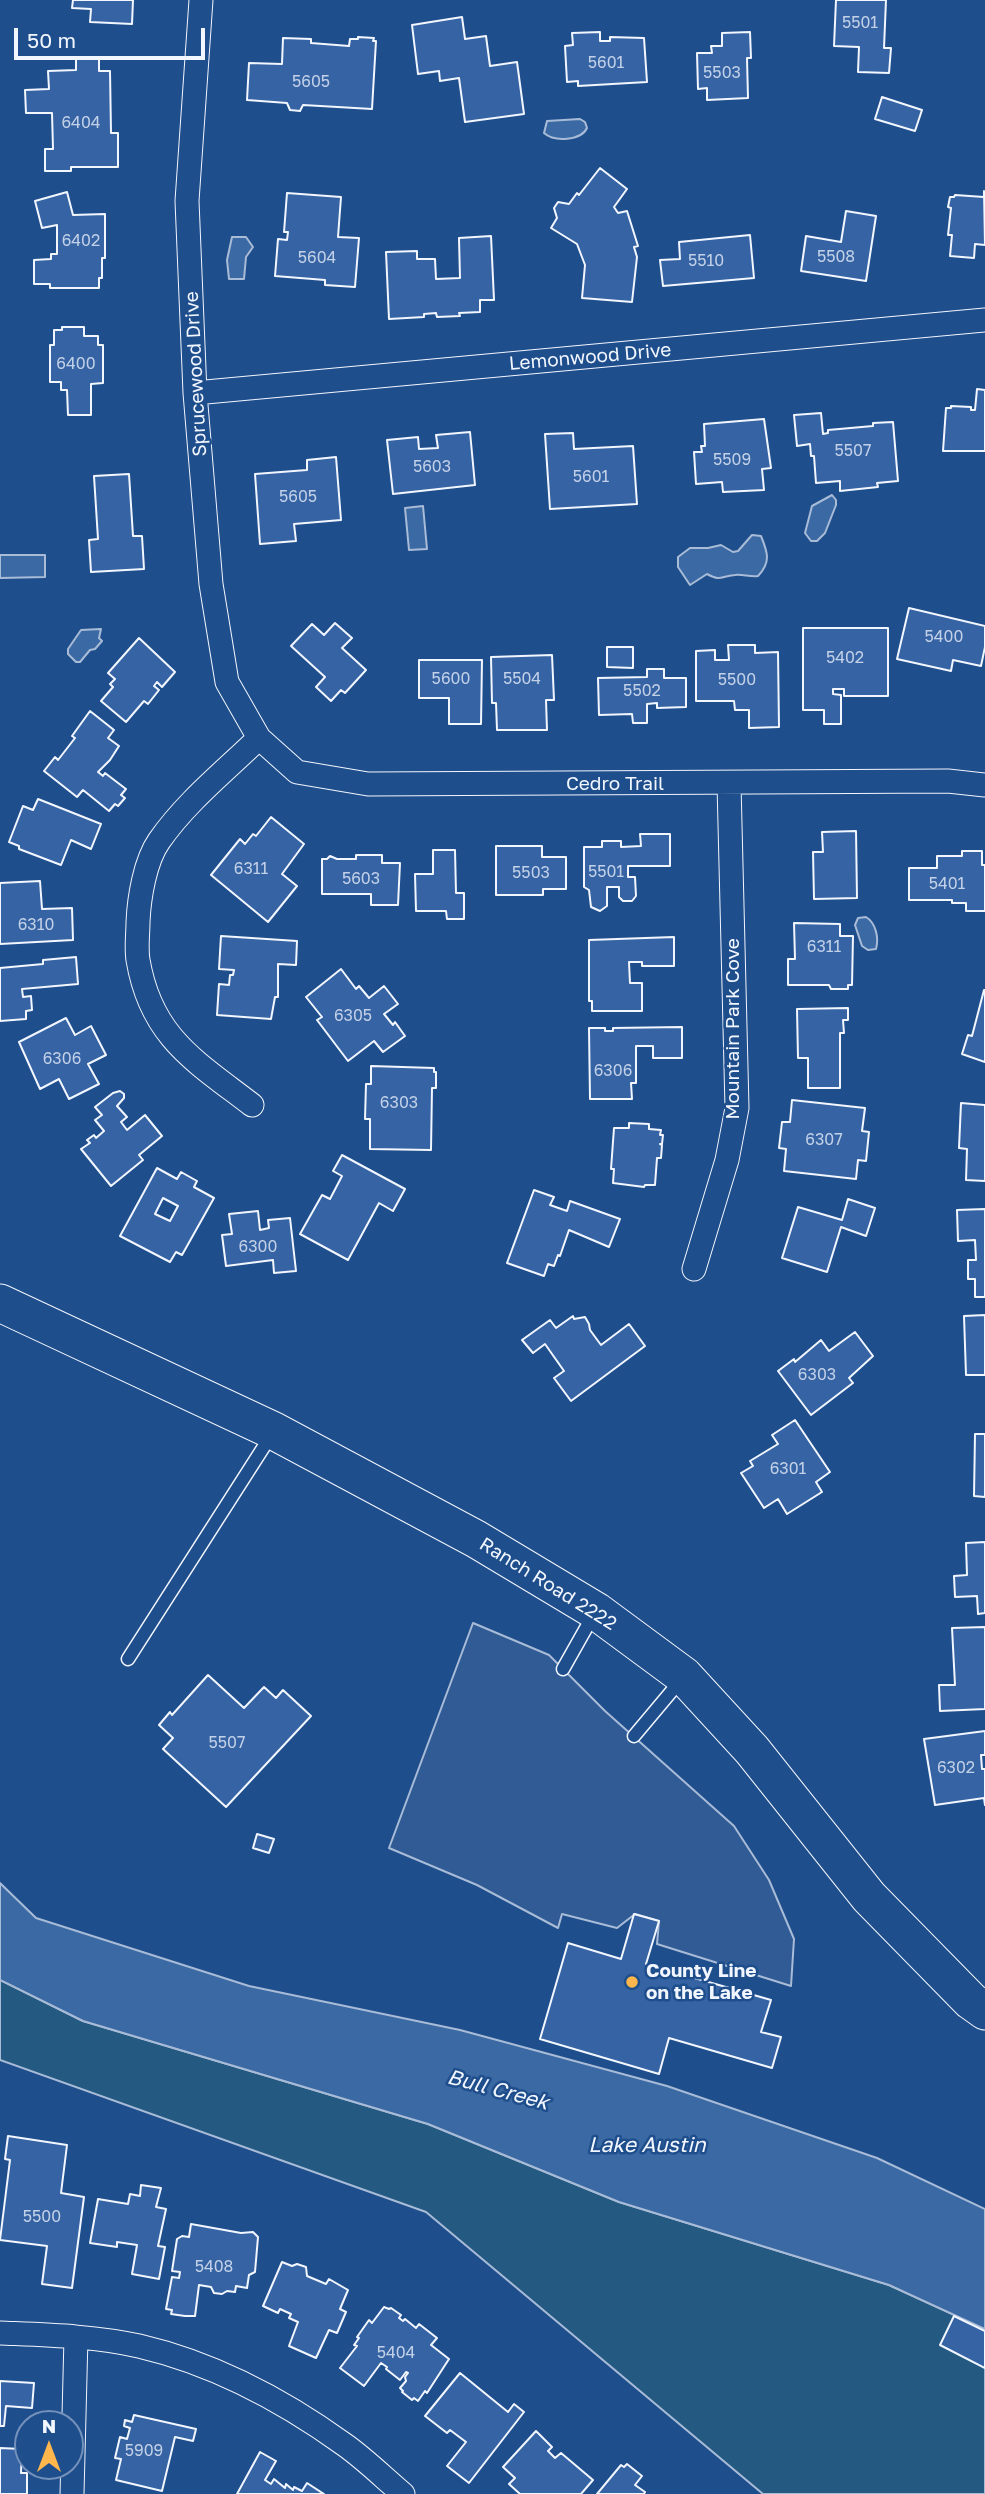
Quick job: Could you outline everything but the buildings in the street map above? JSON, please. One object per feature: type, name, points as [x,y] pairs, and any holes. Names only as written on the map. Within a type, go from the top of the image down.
[{"type":"main road","name":"Ranch Road 2222","points":[[0,1303],[274,1430],[476,1539],[596,1611],[684,1676],[752,1749],[869,1897],[971,2001],[985,2011]]},
{"type":"street","name":"Sprucewood Drive","points":[[201,0],[187,201],[195,393],[211,584],[227,682],[259,738]]},
{"type":"street","name":"Lemonwood Drive","points":[[195,393],[985,320]]},
{"type":"street","name":"Cedro Trail","points":[[259,738],[297,772],[368,785],[948,781],[985,785]]},
{"type":"street","points":[[252,1105],[187,1055],[161,1026],[146,992],[138,957],[139,894],[157,844],[182,812],[259,738]]},
{"type":"street","name":"Mountain Park Cove","points":[[694,1269],[727,1160],[737,1108],[729,784]]},
{"type":"street","points":[[0,2333],[76,2337],[138,2346],[202,2365],[286,2407],[346,2446],[402,2494]]},
{"type":"street","points":[[72,2494],[76,2337]]},
{"type":"lane","points":[[128,1659],[274,1430]]},
{"type":"lane","points":[[563,1668],[596,1611]]},
{"type":"lane","points":[[634,1736],[684,1676]]},
{"type":"shaded area","points":[[473,1623],[549,1655],[605,1711],[734,1826],[769,1880],[794,1939],[791,1986],[657,1944],[659,1921],[635,1914],[617,1928],[562,1914],[558,1928],[477,1885],[389,1848]]},
{"type":"shaded area","points":[[0,1980],[83,2021],[428,2124],[619,2202],[889,2285],[985,2329],[985,2494],[763,2494],[426,2212],[0,2060]]},
{"type":"water","points":[[580,119],[585,122],[587,128],[579,136],[560,139],[544,133],[547,121]]},
{"type":"water","points":[[232,237],[246,237],[253,247],[246,257],[244,279],[229,279],[227,260]]},
{"type":"water","points":[[832,495],[836,505],[825,533],[817,541],[811,541],[805,533],[812,506]]},
{"type":"water","points":[[423,506],[427,549],[409,550],[405,508]]},
{"type":"water","points":[[752,535],[761,536],[767,552],[767,562],[758,576],[718,578],[707,574],[690,585],[678,567],[678,557],[690,548],[721,545],[733,552],[738,551]]},
{"type":"water","points":[[0,555],[45,555],[45,577],[0,578]]},
{"type":"water","points":[[101,629],[99,638],[102,641],[80,662],[76,662],[68,654],[68,649],[81,630]]},
{"type":"water","points":[[866,917],[876,931],[876,949],[868,950],[862,946],[855,925],[858,918]]},
{"type":"water","name":"Lake Austin","points":[[0,1883],[36,1918],[249,1986],[460,2030],[667,2086],[877,2158],[985,2209],[985,2329],[889,2285],[619,2202],[428,2124],[83,2021],[0,1980]]},
{"type":"place","name":"County Line on the Lake","points":[[632,1982]]},
{"type":"water label","name":"Bull Creek","points":[[498,2090]]}]
